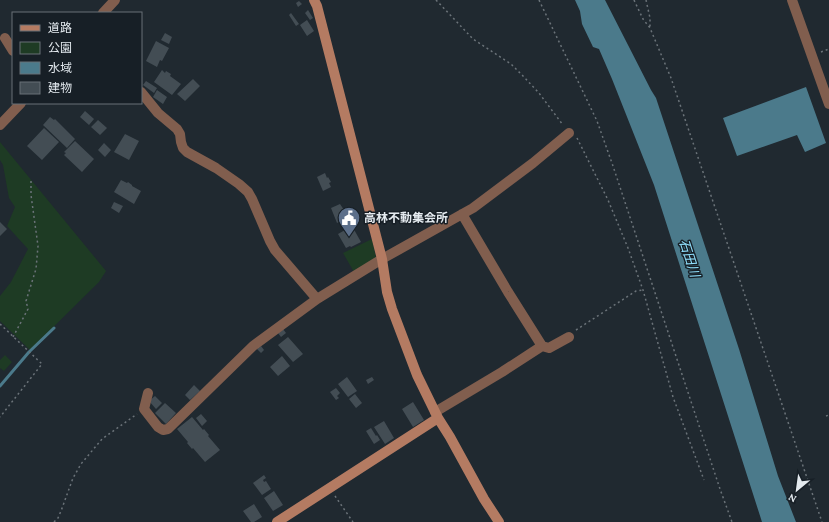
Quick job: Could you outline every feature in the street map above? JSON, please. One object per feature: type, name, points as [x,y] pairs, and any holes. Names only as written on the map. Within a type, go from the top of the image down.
[{"type":"street","points":[[104,12],[116,0]]},
{"type":"street","points":[[314,0],[317,6],[382,259],[387,292],[392,309],[417,374],[436,415],[450,437],[484,499],[499,522]]},
{"type":"street","points":[[792,0],[829,104]]},
{"type":"street","points":[[5,38],[12,49]]},
{"type":"street","points":[[142,93],[158,113],[177,129],[180,134],[183,148],[187,152],[216,168],[248,192],[275,250],[317,299]]},
{"type":"street","points":[[0,125],[20,104]]},
{"type":"street","points":[[148,393],[144,409],[158,427],[163,430],[168,429],[254,346],[317,299],[382,259],[473,208],[569,133]]},
{"type":"street","points":[[462,214],[542,346],[549,348],[569,337]]},
{"type":"street","points":[[277,522],[542,346]]},
{"type":"path","points":[[436,0],[473,39],[511,64],[540,93],[569,133],[573,132],[608,200],[628,248],[643,290],[673,397],[704,480]]},
{"type":"path","points":[[539,0],[597,121],[732,522]]},
{"type":"path","points":[[634,0],[643,19],[650,28],[670,78],[822,522]]},
{"type":"path","points":[[646,0],[650,18],[650,28]]},
{"type":"path","points":[[13,337],[28,309],[26,301],[36,269],[38,246],[31,195],[31,179]]},
{"type":"path","points":[[569,337],[577,329],[636,291],[643,290]]},
{"type":"path","points":[[0,324],[42,364],[0,417]]},
{"type":"path","points":[[54,522],[61,512],[73,478],[81,464],[102,438],[144,409]]},
{"type":"path","points":[[329,488],[354,522]]},
{"type":"green space","points":[[0,142],[106,271],[99,282],[30,350],[0,321],[0,296],[11,282],[28,249],[7,226],[15,207],[9,198],[3,165],[0,160]]},
{"type":"green space","points":[[372,239],[376,258],[354,272],[343,253]]},
{"type":"green space","points":[[5,355],[12,362],[4,371],[0,368],[0,360]]},
{"type":"water","name":"石田川","points":[[575,0],[605,0],[656,98],[739,349],[778,476],[796,522],[762,522],[654,185],[612,79],[599,49],[593,47],[582,24],[580,11]]},
{"type":"water","points":[[806,87],[826,143],[805,152],[797,135],[737,156],[723,118]]},
{"type":"building","points":[[299,1],[302,4],[298,7],[296,3]]},
{"type":"building","points":[[308,10],[313,18],[310,20],[305,13]]},
{"type":"building","points":[[291,13],[299,24],[296,26],[289,15]]},
{"type":"building","points":[[307,20],[314,31],[307,36],[300,25]]},
{"type":"building","points":[[165,33],[172,37],[169,44],[161,40]]},
{"type":"building","points":[[156,41],[169,48],[162,61],[160,60],[157,67],[146,61]]},
{"type":"building","points":[[162,70],[165,73],[166,71],[171,74],[170,76],[181,84],[172,95],[154,82]]},
{"type":"building","points":[[193,79],[200,86],[185,101],[177,94]]},
{"type":"building","points":[[146,81],[157,88],[154,93],[143,85]]},
{"type":"building","points":[[157,90],[167,97],[163,104],[153,97]]},
{"type":"building","points":[[85,111],[94,119],[89,125],[80,117]]},
{"type":"building","points":[[50,117],[54,120],[55,119],[75,139],[67,148],[43,125]]},
{"type":"building","points":[[98,120],[107,128],[100,135],[91,127]]},
{"type":"building","points":[[44,128],[59,142],[42,160],[27,146]]},
{"type":"building","points":[[125,134],[139,141],[129,160],[114,152]]},
{"type":"building","points":[[75,141],[94,159],[82,172],[64,155],[66,153],[64,152]]},
{"type":"building","points":[[104,143],[111,150],[105,157],[98,150]]},
{"type":"building","points":[[325,173],[331,182],[329,183],[331,187],[323,191],[317,177]]},
{"type":"building","points":[[121,180],[127,183],[128,182],[141,191],[134,204],[114,192]]},
{"type":"building","points":[[114,202],[123,206],[119,213],[111,208]]},
{"type":"building","points":[[340,204],[344,210],[342,211],[345,219],[337,223],[331,208]]},
{"type":"building","points":[[0,222],[7,229],[0,236]]},
{"type":"building","name":"高林不動集会所","points":[[352,226],[361,242],[346,248],[338,234]]},
{"type":"building","points":[[283,329],[286,333],[281,337],[278,333]]},
{"type":"building","points":[[288,337],[303,354],[293,362],[278,345]]},
{"type":"building","points":[[261,346],[264,350],[261,353],[257,349]]},
{"type":"building","points":[[282,356],[290,366],[278,376],[270,367]]},
{"type":"building","points":[[347,377],[357,391],[348,397],[338,384]]},
{"type":"building","points":[[372,377],[374,380],[368,384],[366,380]]},
{"type":"building","points":[[194,385],[200,391],[190,400],[185,395]]},
{"type":"building","points":[[336,388],[340,393],[337,396],[339,398],[336,400],[330,392]]},
{"type":"building","points":[[355,394],[362,403],[356,408],[349,399]]},
{"type":"building","points":[[155,396],[162,403],[156,409],[149,401]]},
{"type":"building","points":[[413,402],[424,420],[413,427],[402,409]]},
{"type":"building","points":[[165,403],[176,413],[166,424],[155,413]]},
{"type":"building","points":[[201,414],[207,421],[202,426],[196,418]]},
{"type":"building","points":[[192,417],[203,430],[204,429],[220,450],[205,462],[193,448],[192,449],[177,429]]},
{"type":"building","points":[[384,421],[394,438],[385,444],[374,427]]},
{"type":"building","points":[[371,428],[380,440],[374,444],[366,431]]},
{"type":"building","points":[[264,475],[266,478],[263,480],[264,482],[266,481],[271,489],[262,495],[253,483]]},
{"type":"building","points":[[274,491],[283,505],[273,511],[264,498]]},
{"type":"building","points":[[254,504],[262,517],[254,522],[251,522],[243,511]]},
{"type":"waterway","points":[[0,386],[29,352],[54,328]]},
{"type":"place","name":"高林不動集会所","points":[[349,238]]}]
